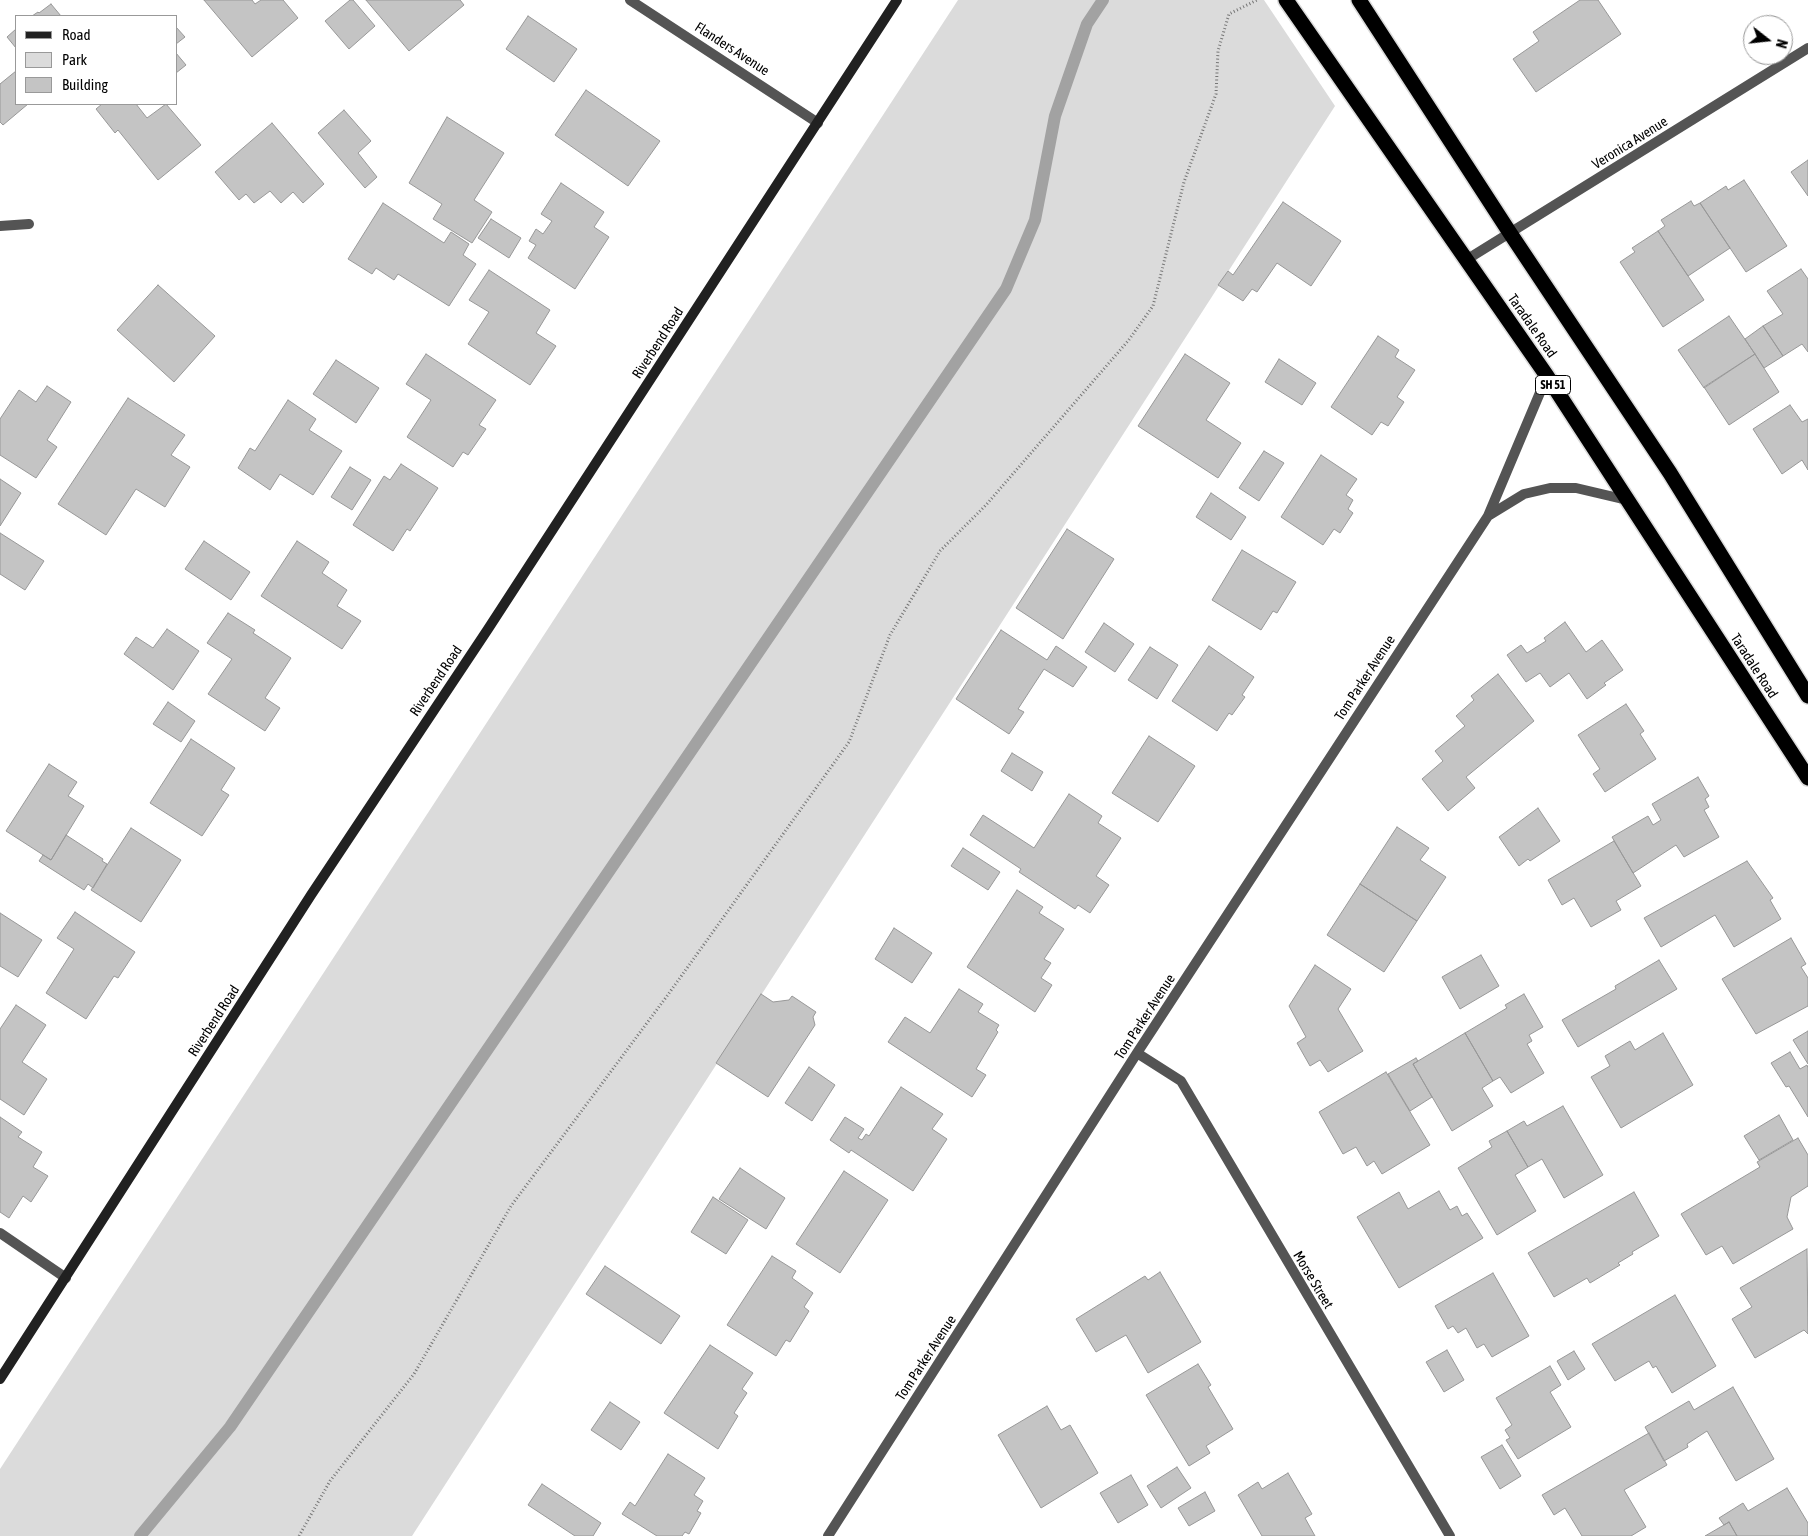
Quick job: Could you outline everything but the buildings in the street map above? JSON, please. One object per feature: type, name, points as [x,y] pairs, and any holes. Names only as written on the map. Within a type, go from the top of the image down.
[{"type":"highway","name":"Taradale Road","points":[[1286,0],[1547,376],[1808,778]]},
{"type":"highway","points":[[1359,0],[1510,233],[1670,473],[1808,696]]},
{"type":"street","name":"Flanders Avenue","points":[[630,0],[818,123]]},
{"type":"street","name":"Riverbend Road","points":[[0,1379],[312,895],[488,630],[897,0]]},
{"type":"street","name":"Veronica Avenue","points":[[1466,260],[1808,48]]},
{"type":"street","points":[[0,226],[29,224]]},
{"type":"street","name":"Tom Parker Avenue","points":[[828,1536],[1137,1053],[1488,516],[1547,376]]},
{"type":"street","name":"Tom Parker Avenue","points":[[1488,516],[1524,494],[1550,488],[1576,488],[1627,500]]},
{"type":"street","name":"Morse Street","points":[[1137,1053],[1181,1081],[1450,1536]]},
{"type":"street","points":[[0,1233],[66,1278]]},
{"type":"path","points":[[299,1536],[330,1481],[414,1374],[511,1206],[667,996],[849,742],[890,635],[940,551],[986,505],[1128,341],[1153,306],[1184,182],[1216,94],[1218,51],[1228,14],[1258,0]]},
{"type":"green space","points":[[958,0],[1264,0],[1335,106],[412,1536],[0,1536],[0,1469]]},
{"type":"waterway","points":[[140,1536],[230,1427],[1006,289],[1035,220],[1055,116],[1087,24],[1103,0]]}]
